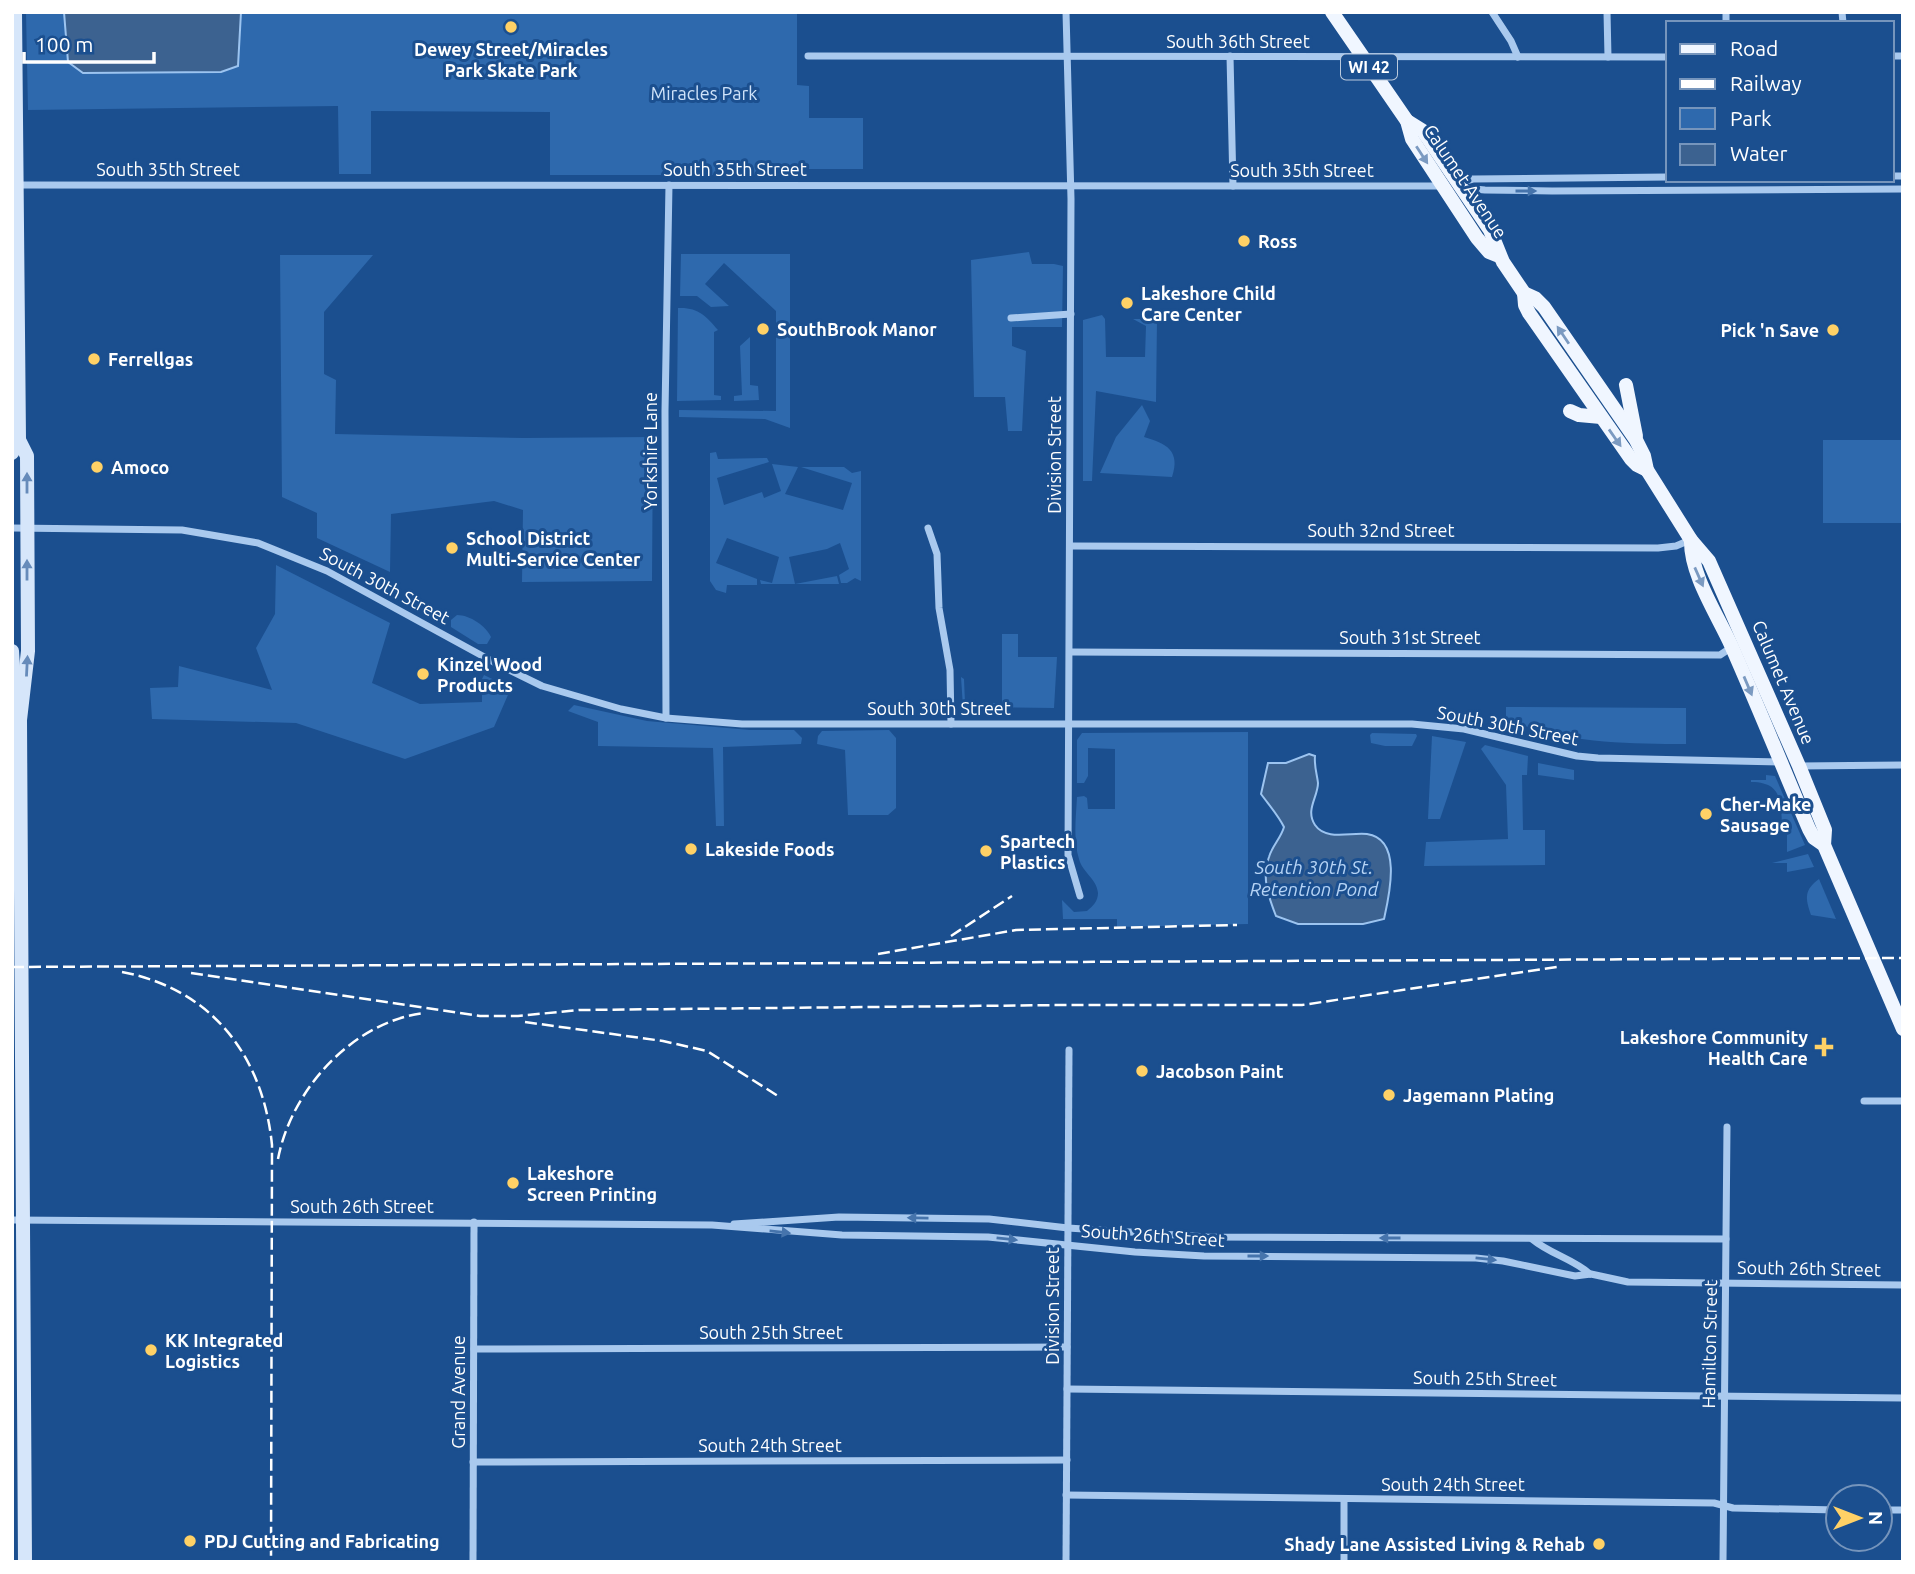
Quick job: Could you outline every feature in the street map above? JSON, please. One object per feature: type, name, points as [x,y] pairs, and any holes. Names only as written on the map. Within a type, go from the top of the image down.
[{"type":"main road","name":"Calumet Avenue","points":[[1332,12],[1407,121],[1412,139],[1485,248],[1491,254],[1499,256]]},
{"type":"main road","name":"Calumet Avenue","points":[[1407,121],[1423,131],[1492,233],[1499,256],[1524,293],[1541,303],[1636,440],[1647,470],[1691,540],[1690,552],[1694,564],[1738,642],[1799,766],[1825,830],[1824,845]]},
{"type":"main road","name":"Calumet Avenue","points":[[1524,293],[1529,313],[1586,396],[1630,459],[1647,470]]},
{"type":"main road","points":[[1626,385],[1636,440]]},
{"type":"main road","points":[[1586,396],[1599,388]]},
{"type":"main road","points":[[1570,411],[1579,415],[1601,417]]},
{"type":"main road","name":"Calumet Avenue","points":[[1738,642],[1780,762],[1810,833],[1824,845],[1903,1028]]},
{"type":"street","points":[[15,12],[16,447],[26,456],[20,528],[28,651],[20,720],[18,1220],[25,1562]]},
{"type":"street","name":"Division Street","points":[[1066,12],[1071,186],[1068,855],[1080,896]]},
{"type":"street","points":[[1492,12],[1518,57]]},
{"type":"street","points":[[1607,12],[1608,57]]},
{"type":"street","points":[[1230,56],[1233,186]]},
{"type":"street","name":"South 36th Street","points":[[808,57],[1666,57]]},
{"type":"street","name":"South 35th Street","points":[[1458,186],[1473,179],[1666,177]]},
{"type":"street","points":[[1675,182],[1675,190]]},
{"type":"street","name":"South 35th Street","points":[[15,185],[1903,189]]},
{"type":"street","name":"Yorkshire Lane","points":[[666,718],[665,411],[669,185]]},
{"type":"street","points":[[1011,318],[1071,314]]},
{"type":"street","name":"South 30th Street","points":[[20,528],[182,530],[258,543],[327,570],[542,686],[621,709],[666,718],[742,724],[1412,724],[1464,729],[1577,756],[1598,758],[1780,762],[1799,766],[1903,765]]},
{"type":"street","points":[[928,528],[937,554],[939,608],[950,670],[951,724]]},
{"type":"street","name":"South 32nd Street","points":[[1070,546],[1658,548],[1676,546],[1691,540]]},
{"type":"street","name":"South 31st Street","points":[[1070,652],[1720,655],[1738,642]]},
{"type":"street","points":[[12,651],[20,720]]},
{"type":"street","name":"Division Street","points":[[1066,1562],[1069,1050]]},
{"type":"street","points":[[1864,1101],[1903,1101]]},
{"type":"street","name":"Hamilton Street","points":[[1723,1562],[1727,1127]]},
{"type":"street","name":"South 26th Street","points":[[18,1220],[712,1225],[853,1217],[989,1219],[1068,1228],[1207,1237],[1726,1239]]},
{"type":"street","name":"Grand Avenue","points":[[473,1562],[474,1222]]},
{"type":"street","name":"South 26th Street","points":[[712,1225],[832,1235],[988,1237],[1204,1256],[1476,1258],[1575,1276],[1591,1274],[1628,1282],[1903,1285]]},
{"type":"street","name":"South 26th Street","points":[[1532,1238],[1542,1247],[1580,1265],[1591,1274]]},
{"type":"street","name":"South 25th Street","points":[[474,1349],[1067,1347]]},
{"type":"street","name":"South 25th Street","points":[[1067,1389],[1903,1398]]},
{"type":"street","name":"South 24th Street","points":[[473,1462],[1067,1460]]},
{"type":"street","name":"South 24th Street","points":[[1066,1495],[1714,1503],[1733,1508],[1824,1510]]},
{"type":"street","points":[[1344,1499],[1344,1562]]},
{"type":"green space","name":"Miracles Park","points":[[26,12],[797,12],[797,85],[809,86],[809,118],[863,118],[863,169],[798,169],[798,175],[550,175],[550,112],[371,111],[371,174],[339,174],[338,106],[28,110]]},
{"type":"green space","points":[[1029,252],[1032,264],[1063,266],[1062,327],[1012,327],[1012,346],[1026,351],[1022,431],[1008,431],[1005,397],[974,397],[971,260]]},
{"type":"green space","points":[[681,254],[790,254],[790,428],[765,419],[679,417],[679,410],[776,411],[776,311],[724,263],[705,284],[729,306],[711,307],[697,296],[680,296]]},
{"type":"green space","points":[[280,255],[373,255],[324,312],[324,374],[336,380],[335,434],[524,438],[653,437],[652,581],[522,582],[523,510],[494,501],[391,514],[390,572],[317,538],[317,513],[282,497]]},
{"type":"green space","points":[[678,308],[701,313],[718,330],[714,332],[714,395],[721,396],[721,400],[677,401]]},
{"type":"green space","points":[[1102,315],[1105,319],[1106,357],[1145,357],[1146,326],[1133,319],[1157,319],[1156,402],[1096,391],[1092,481],[1083,481],[1083,320]]},
{"type":"green space","points":[[750,337],[750,385],[758,386],[759,400],[734,401],[734,396],[742,395],[740,346]]},
{"type":"green space","points":[[1142,405],[1150,421],[1144,437],[1170,449],[1175,461],[1172,477],[1100,473],[1116,437]]},
{"type":"green space","points":[[1823,440],[1903,440],[1903,523],[1823,523]]},
{"type":"green space","points":[[716,452],[718,459],[767,458],[769,462],[717,478],[724,505],[762,492],[764,498],[781,491],[772,464],[798,467],[785,494],[843,510],[852,483],[801,467],[844,467],[852,473],[861,471],[861,581],[855,578],[841,583],[839,575],[849,569],[840,543],[827,549],[789,557],[795,584],[761,584],[760,580],[772,583],[779,557],[727,538],[716,563],[757,579],[757,585],[727,585],[726,593],[716,590],[710,581],[710,453]]},
{"type":"green space","points":[[276,565],[390,623],[372,683],[420,704],[482,702],[484,675],[511,688],[494,727],[405,759],[296,723],[152,719],[150,688],[178,687],[179,666],[272,690],[256,648],[275,614]]},
{"type":"green space","points":[[837,576],[839,584],[795,584]]},
{"type":"green space","points":[[457,615],[472,619],[485,629],[491,637],[487,644],[478,644],[451,627],[451,620]]},
{"type":"green space","points":[[1002,634],[1018,634],[1018,657],[1057,657],[1054,708],[963,707],[961,677],[964,679],[965,703],[1002,703]]},
{"type":"green space","points":[[574,705],[647,721],[750,730],[794,730],[802,738],[801,744],[723,747],[724,826],[716,826],[713,748],[598,746],[598,722],[568,711]]},
{"type":"green space","points":[[1506,707],[1686,708],[1686,744],[1617,742],[1550,733],[1506,719]]},
{"type":"green space","points":[[889,730],[896,738],[896,808],[888,815],[848,815],[845,750],[817,744],[818,736],[822,731]]},
{"type":"green space","points":[[1248,732],[1248,924],[1117,927],[1117,919],[1063,919],[1062,900],[1074,912],[1087,911],[1098,896],[1097,888],[1081,864],[1077,852],[1077,797],[1087,798],[1088,809],[1115,809],[1115,749],[1088,748],[1088,776],[1084,783],[1077,783],[1077,740],[1082,733]]},
{"type":"green space","points":[[1372,733],[1417,736],[1412,746],[1385,746],[1371,743]]},
{"type":"green space","points":[[1432,736],[1466,742],[1440,819],[1428,819]]},
{"type":"green space","points":[[1485,745],[1528,756],[1527,775],[1522,775],[1523,830],[1545,830],[1545,865],[1424,866],[1426,842],[1508,839],[1506,785],[1481,749]]},
{"type":"green space","points":[[1538,763],[1574,770],[1574,780],[1538,775]]},
{"type":"green space","points":[[1766,775],[1775,776],[1805,845],[1787,852],[1787,825],[1782,825],[1777,794],[1768,785],[1751,782],[1766,780]]},
{"type":"green space","points":[[1808,854],[1814,867],[1787,872],[1787,863],[1772,863]]},
{"type":"green space","points":[[1819,879],[1836,919],[1811,915],[1807,895]]},
{"type":"water","points":[[64,12],[241,12],[238,66],[221,72],[83,73],[68,62]]},
{"type":"water","name":"South 30th St. Retention Pond","points":[[1309,754],[1315,756],[1318,783],[1311,814],[1315,825],[1326,833],[1367,834],[1378,838],[1386,846],[1391,870],[1384,919],[1363,924],[1298,924],[1276,916],[1269,895],[1266,872],[1270,853],[1284,827],[1261,794],[1268,763],[1286,763]]},
{"type":"railway","points":[[951,936],[1012,896]]},
{"type":"railway","points":[[878,954],[1016,930],[1237,925]]},
{"type":"railway","points":[[12,967],[1903,958]]},
{"type":"railway","points":[[191,973],[480,1016],[518,1016],[579,1010],[1302,1005],[1557,967]]},
{"type":"railway","points":[[122,972],[154,981],[182,994],[207,1011],[227,1032],[244,1056],[267,1113],[272,1145],[271,1562]]},
{"type":"railway","points":[[278,1159],[296,1108],[329,1063],[373,1029],[425,1013]]},
{"type":"railway","points":[[525,1022],[663,1041],[707,1051],[778,1096]]},
{"type":"place","name":"Dewey Street/Miracles Park Skate Park","points":[[511,27]]},
{"type":"place","name":"Ross","points":[[1244,241]]},
{"type":"place","name":"Lakeshore Child Care Center","points":[[1127,303]]},
{"type":"place","name":"SouthBrook Manor","points":[[763,329]]},
{"type":"place","name":"Pick 'n Save","points":[[1833,330]]},
{"type":"place","name":"Ferrellgas","points":[[94,359]]},
{"type":"place","name":"Amoco","points":[[97,467]]},
{"type":"place","name":"School District Multi-Service Center","points":[[452,548]]},
{"type":"place","name":"Kinzel Wood Products","points":[[423,674]]},
{"type":"place","name":"Cher-Make Sausage","points":[[1706,814]]},
{"type":"place","name":"Lakeside Foods","points":[[691,849]]},
{"type":"place","name":"Spartech Plastics","points":[[986,851]]},
{"type":"place","name":"Lakeshore Community Health Care","points":[[1824,1047]]},
{"type":"place","name":"Jacobson Paint","points":[[1142,1071]]},
{"type":"place","name":"Jagemann Plating","points":[[1389,1095]]},
{"type":"place","name":"Lakeshore Screen Printing","points":[[513,1183]]},
{"type":"place","name":"KK Integrated Logistics","points":[[151,1350]]},
{"type":"place","name":"PDJ Cutting and Fabricating","points":[[190,1541]]},
{"type":"place","name":"Shady Lane Assisted Living & Rehab","points":[[1599,1544]]}]
